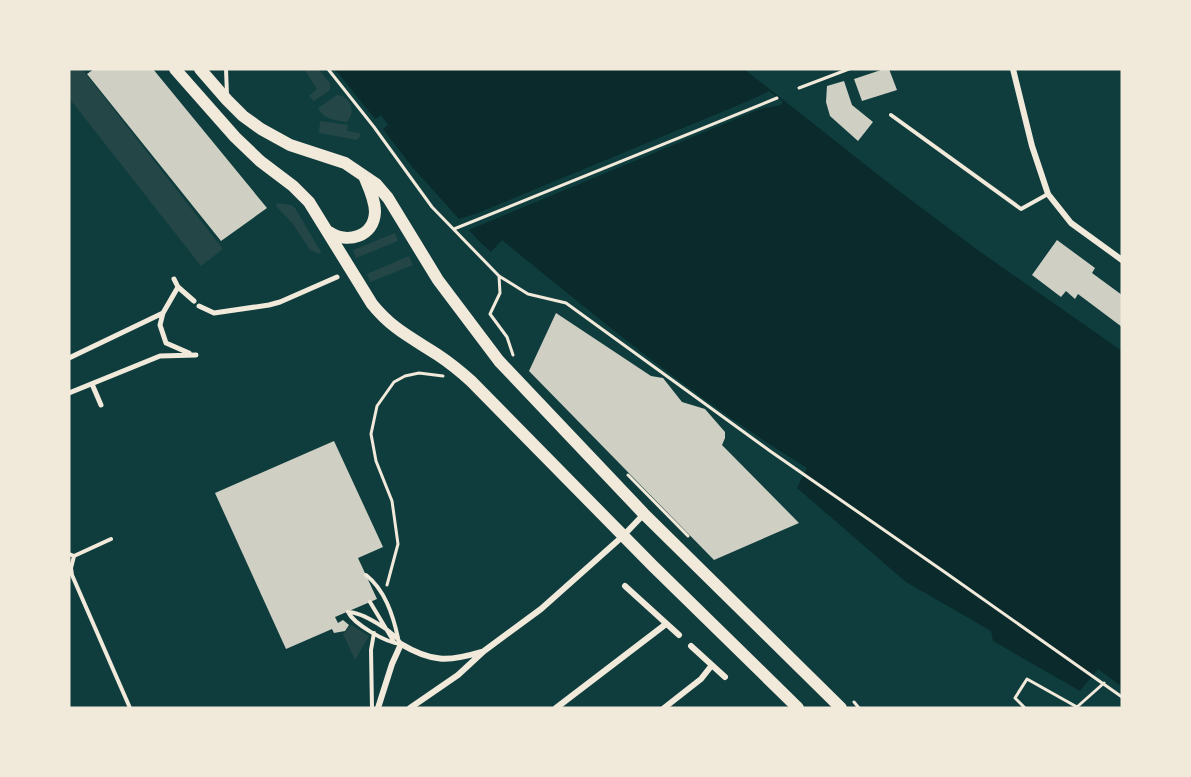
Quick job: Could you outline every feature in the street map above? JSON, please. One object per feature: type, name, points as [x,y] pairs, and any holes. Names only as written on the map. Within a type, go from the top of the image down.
[{"type":"main road","points":[[175,69],[235,138],[302,194],[384,320],[438,355],[471,381],[623,536],[798,708]]},
{"type":"main road","points":[[200,69],[243,116],[270,135],[290,145],[333,158],[364,175],[388,198],[438,280],[499,361],[644,514],[841,708]]},
{"type":"main road","points":[[328,231],[340,238],[348,239],[357,237],[368,230],[375,211],[364,175]]},
{"type":"street","points":[[1013,69],[1032,146],[1048,194],[1071,223],[1122,260]]},
{"type":"street","points":[[174,279],[178,287],[196,303],[214,313],[280,302],[337,277]]},
{"type":"street","points":[[69,393],[160,356],[196,355],[166,344],[160,325],[163,313],[178,287]]},
{"type":"street","points":[[69,358],[163,313]]},
{"type":"street","points":[[92,384],[101,405]]},
{"type":"street","points":[[410,708],[458,675],[484,651],[541,609],[623,536],[644,514]]},
{"type":"street","points":[[625,586],[679,635]]},
{"type":"street","points":[[556,708],[666,624]]},
{"type":"street","points":[[378,708],[398,642],[424,656],[444,660],[457,659],[484,651]]},
{"type":"street","points":[[691,646],[726,677]]},
{"type":"street","points":[[664,708],[701,679],[712,665]]},
{"type":"lane","points":[[226,69],[227,100]]},
{"type":"lane","points":[[891,115],[1021,209],[1048,194]]},
{"type":"lane","points":[[111,539],[71,555],[71,568],[130,708]]},
{"type":"lane","points":[[366,575],[388,604],[394,617],[398,642]]},
{"type":"lane","points":[[370,602],[388,632]]},
{"type":"lane","points":[[348,612],[356,612],[364,616],[388,632],[398,642],[374,633],[351,619],[348,612]]},
{"type":"lane","points":[[372,708],[371,650],[374,633]]},
{"type":"path","points":[[328,69],[374,127],[432,207],[499,276],[528,294],[566,303],[770,451],[1122,697]]},
{"type":"path","points":[[799,88],[849,69]]},
{"type":"path","points":[[454,230],[777,98]]},
{"type":"path","points":[[499,276],[500,293],[490,314],[507,337],[514,357]]},
{"type":"path","points":[[393,594],[387,584],[398,544],[392,501],[376,461],[371,434],[377,406],[394,382],[405,376],[419,373],[446,377]]},
{"type":"path","points":[[625,472],[690,539]]},
{"type":"path","points":[[1025,708],[1015,698],[1028,679],[1077,707],[1104,683]]},
{"type":"path","points":[[851,700],[859,708]]},
{"type":"shaded area","points":[[69,69],[82,69],[223,249],[201,266],[69,98]]},
{"type":"shaded area","points":[[304,69],[318,69],[330,83],[330,90],[314,101],[309,96],[317,89]]},
{"type":"shaded area","points":[[335,69],[744,69],[979,251],[1122,351],[1122,687],[1098,669],[1080,691],[993,641],[991,631],[906,582],[797,488],[807,468],[689,388],[502,240],[491,252],[413,168],[383,129],[388,125],[381,115],[375,119]]},
{"type":"shaded area","points":[[337,95],[346,98],[351,106],[351,114],[346,122],[326,117],[318,108]]},
{"type":"shaded area","points":[[320,121],[348,125],[347,131],[361,135],[357,140],[319,133]]},
{"type":"shaded area","points":[[277,203],[291,205],[295,208],[321,252],[320,254],[310,250],[293,224],[276,206]]},
{"type":"shaded area","points":[[395,233],[398,241],[356,258],[353,250]]},
{"type":"shaded area","points":[[409,256],[413,265],[370,282],[367,274]]},
{"type":"shaded area","points":[[351,625],[369,636],[355,660],[343,634]]},
{"type":"pier","points":[[769,91],[783,102],[781,105],[760,109],[466,231],[456,220],[478,213]]},
{"type":"building","points":[[94,69],[153,69],[267,208],[221,241],[87,74]]},
{"type":"building","points":[[889,69],[897,90],[862,101],[854,79]]},
{"type":"building","points":[[844,81],[852,105],[873,122],[858,141],[830,116],[826,102],[827,86]]},
{"type":"building","points":[[1057,240],[1095,268],[1092,273],[1122,295],[1122,327],[1078,294],[1075,299],[1066,291],[1061,297],[1032,275]]},
{"type":"building","points":[[556,313],[651,376],[663,378],[682,402],[705,409],[725,432],[722,445],[799,523],[714,560],[529,371]]},
{"type":"building","points":[[334,441],[383,547],[358,558],[377,599],[335,617],[338,623],[343,620],[349,625],[345,631],[334,633],[332,629],[286,649],[215,493]]}]
